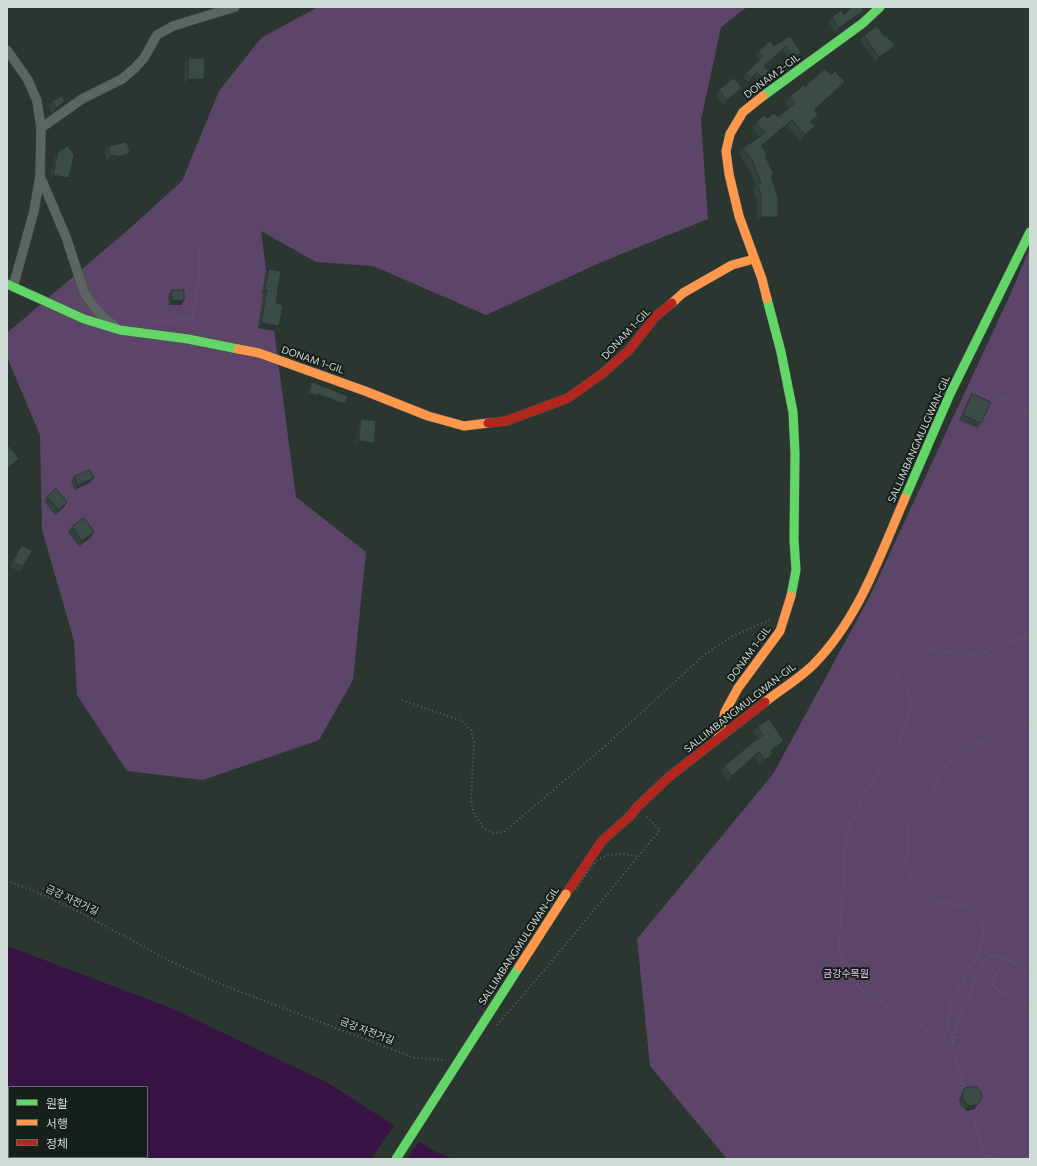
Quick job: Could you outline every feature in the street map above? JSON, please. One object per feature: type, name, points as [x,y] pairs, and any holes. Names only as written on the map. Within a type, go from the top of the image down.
[{"type":"street","points":[[41,128],[82,99],[122,79],[144,58],[157,35],[173,26],[235,7]]},
{"type":"street","name":"DONAM 2-GIL","points":[[754,259],[739,216],[729,174],[726,151],[730,134],[743,112],[757,100],[863,23],[880,7]]},
{"type":"street","points":[[7,50],[28,80],[37,101],[41,128],[40,176],[34,211],[10,286]]},
{"type":"street","points":[[40,176],[66,237],[84,292],[104,318],[120,330]]},
{"type":"street","name":"SALLIMBANGMULGWAN-GIL","points":[[396,1159],[602,840],[631,815],[637,807],[670,776],[812,666],[841,631],[864,592],[950,394],[1030,232]]},
{"type":"street","name":"DONAM 1-GIL","points":[[10,286],[84,319],[120,330],[188,339],[259,353],[358,388],[428,416],[464,426],[506,421],[568,398],[603,373],[629,350],[656,316],[683,293],[732,266],[754,259],[762,279],[781,352],[793,412],[795,453],[794,533],[796,570],[791,596],[780,631],[738,688],[725,712],[718,738]]},
{"type":"path","points":[[192,318],[199,278],[200,209]]},
{"type":"path","points":[[990,391],[1030,414]]},
{"type":"path","points":[[402,700],[462,721],[471,730],[474,742],[470,802],[474,813],[483,827],[494,833],[504,832],[604,747],[704,655],[733,636],[786,613]]},
{"type":"path","points":[[953,1044],[912,1021],[861,989],[845,973],[839,950],[846,842],[851,823],[869,787],[898,743],[912,704],[907,689],[896,676],[926,649],[974,655],[1008,644],[1030,633]]},
{"type":"path","points":[[964,1092],[948,1025],[951,1005],[973,964],[981,946],[984,932],[980,917],[965,906],[932,901],[918,892],[905,863],[909,846],[908,829],[936,788],[940,770],[970,747],[1030,722]]},
{"type":"path","points":[[493,1030],[660,830],[641,810]]},
{"type":"path","name":"금강 자전거길","points":[[7,881],[72,908],[172,962],[225,986],[415,1058],[443,1061],[449,1060]]},
{"type":"path","points":[[953,1044],[955,1027],[968,1000],[975,978],[985,960],[993,954],[1017,964],[1030,976]]},
{"type":"path","points":[[1009,960],[994,976],[992,984],[999,991],[1012,994],[1030,1010]]},
{"type":"path","points":[[971,1110],[988,1158],[999,1159]]},
{"type":"path","points":[[1022,1159],[1030,1155]]},
{"type":"green space","points":[[318,7],[747,7],[721,27],[701,120],[708,219],[604,261],[486,315],[373,266],[316,262],[261,231],[296,497],[366,552],[353,680],[319,740],[203,780],[127,771],[77,695],[74,641],[42,530],[40,435],[7,357],[7,333],[129,229],[182,181],[219,91],[261,38]]},
{"type":"green space","name":"금강수목원","points":[[1030,247],[1030,1159],[727,1159],[650,1066],[637,939],[773,774],[869,598],[1011,293]]},
{"type":"shaded area","points":[[7,946],[171,1008],[328,1083],[434,1151],[453,1159],[7,1159]]},
{"type":"pier","points":[[395,1124],[420,1140],[407,1159],[371,1159]]},
{"type":"building","points":[[852,7],[861,7],[864,10],[839,28],[832,17],[841,10],[844,15]]},
{"type":"building","points":[[877,26],[885,37],[887,36],[895,46],[879,57],[864,36]]},
{"type":"building","points":[[790,36],[801,53],[794,58],[786,46],[764,66],[771,73],[765,80],[757,72],[751,78],[746,73],[763,56],[758,51],[770,41],[774,46]]},
{"type":"building","points":[[189,58],[205,58],[204,79],[188,79]]},
{"type":"building","points":[[825,69],[831,75],[835,71],[845,82],[814,110],[818,115],[810,122],[815,126],[805,135],[792,120],[761,146],[767,154],[765,155],[774,175],[771,176],[778,197],[778,217],[761,217],[761,194],[757,184],[761,183],[752,160],[743,148],[765,133],[756,122],[764,115],[767,118],[774,113],[778,117],[795,103],[790,97],[804,84],[805,86]]},
{"type":"building","points":[[734,78],[742,88],[727,100],[719,90]]},
{"type":"building","points":[[62,96],[65,101],[56,108],[52,101]]},
{"type":"building","points":[[127,142],[130,153],[117,157],[116,155],[111,156],[108,147]]},
{"type":"building","points":[[68,146],[74,155],[69,178],[53,175],[58,152]]},
{"type":"building","points":[[269,269],[281,271],[276,303],[283,305],[279,326],[261,323]]},
{"type":"building","points":[[172,290],[184,290],[184,300],[172,301]]},
{"type":"building","points":[[312,382],[348,396],[345,404],[318,394],[318,396],[309,393]]},
{"type":"building","points":[[972,394],[991,402],[981,423],[963,415]]},
{"type":"building","points":[[361,419],[376,421],[374,443],[359,441]]},
{"type":"building","points":[[9,446],[19,459],[7,469],[7,447]]},
{"type":"building","points":[[90,470],[94,478],[78,485],[74,477]]},
{"type":"building","points":[[56,489],[67,502],[59,510],[47,497]]},
{"type":"building","points":[[84,518],[94,532],[82,541],[72,527]]},
{"type":"building","points":[[22,545],[32,551],[23,567],[13,562]]},
{"type":"building","points":[[769,719],[784,741],[771,750],[773,754],[765,760],[759,752],[732,776],[724,766],[763,735],[758,727]]},
{"type":"building","points":[[977,1087],[981,1092],[982,1098],[978,1104],[971,1106],[963,1100],[962,1094],[965,1088]]},
{"type":"traffic: fast","points":[[763,96],[863,23],[880,7]]},
{"type":"traffic: fast","points":[[905,498],[950,394],[1030,232]]},
{"type":"traffic: fast","points":[[7,284],[84,319],[120,330],[188,339],[238,349]]},
{"type":"traffic: fast","points":[[767,299],[781,352],[793,412],[795,453],[794,540],[796,570],[791,596]]},
{"type":"traffic: fast","points":[[396,1159],[519,967]]},
{"type":"traffic: slow","points":[[763,96],[743,112],[730,134],[726,151],[729,174],[739,216],[762,279],[767,299]]},
{"type":"traffic: slow","points":[[672,303],[683,293],[732,265],[754,259]]},
{"type":"traffic: slow","points":[[238,349],[259,353],[365,391],[428,416],[464,426],[488,423]]},
{"type":"traffic: slow","points":[[765,702],[802,675],[813,665],[843,628],[867,586],[905,498]]},
{"type":"traffic: slow","points":[[718,738],[725,712],[738,688],[780,631],[791,596]]},
{"type":"traffic: slow","points":[[519,967],[566,894]]},
{"type":"traffic: jam","points":[[488,423],[506,421],[568,398],[603,373],[629,350],[656,316],[672,303]]},
{"type":"traffic: jam","points":[[566,894],[602,841],[631,815],[637,807],[670,776],[765,702]]}]
